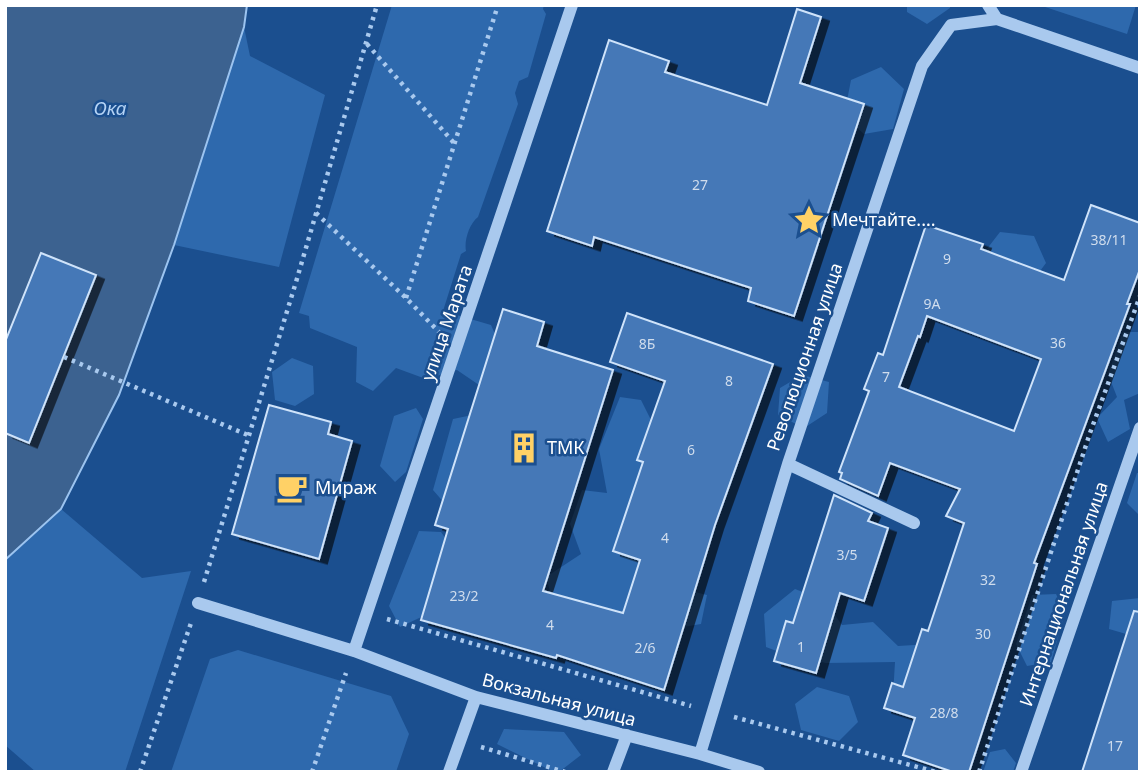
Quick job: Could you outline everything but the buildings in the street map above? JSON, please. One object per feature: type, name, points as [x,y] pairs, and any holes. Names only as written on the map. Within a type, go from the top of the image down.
[{"type":"street","name":"улица Марата","points":[[354,651],[572,5]]},
{"type":"street","points":[[988,5],[997,19],[1140,68]]},
{"type":"street","name":"Революционная улица","points":[[700,754],[788,464],[922,66],[951,25],[997,19]]},
{"type":"street","name":"Интернациональная улица","points":[[1021,772],[1140,428]]},
{"type":"street","points":[[788,464],[914,523]]},
{"type":"street","name":"Вокзальная улица","points":[[198,603],[354,651],[475,697],[700,754],[759,772]]},
{"type":"street","points":[[449,772],[475,697]]},
{"type":"street","points":[[612,772],[626,736]]},
{"type":"path","points":[[140,772],[198,603],[250,436],[377,5]]},
{"type":"path","points":[[406,298],[499,5]]},
{"type":"path","points":[[366,44],[454,143]]},
{"type":"path","points":[[316,213],[406,298],[456,351]]},
{"type":"path","points":[[979,772],[1090,433],[1140,296]]},
{"type":"path","points":[[64,357],[250,436]]},
{"type":"path","points":[[367,613],[713,712],[936,772]]},
{"type":"path","points":[[312,772],[354,651]]},
{"type":"path","points":[[460,741],[565,772]]},
{"type":"shaded area","points":[[392,5],[544,5],[546,14],[528,77],[519,81],[515,93],[518,104],[478,217],[468,233],[466,251],[461,254],[443,311],[491,325],[509,366],[502,387],[479,385],[457,370],[426,379],[396,368],[373,391],[356,382],[357,347],[310,328],[309,316],[299,313]]},
{"type":"shaded area","points":[[907,5],[950,5],[950,8],[927,24],[907,12]]},
{"type":"shaded area","points":[[1039,5],[1136,5],[1127,34]]},
{"type":"shaded area","points":[[244,27],[250,56],[325,95],[279,267],[174,245]]},
{"type":"shaded area","points":[[881,67],[904,89],[893,129],[864,134],[844,116],[851,80]]},
{"type":"shaded area","points":[[1000,232],[1034,236],[1046,263],[1026,290],[983,254]]},
{"type":"shaded area","points":[[1123,332],[1140,332],[1140,393],[1124,400],[1130,429],[1108,442],[1097,418],[1117,397],[1108,374]]},
{"type":"shaded area","points":[[292,358],[313,366],[314,394],[295,406],[275,400],[272,372]]},
{"type":"shaded area","points":[[802,375],[829,382],[827,413],[804,428],[778,415],[780,388]]},
{"type":"shaded area","points":[[620,397],[641,400],[664,446],[666,585],[707,595],[701,624],[671,629],[604,652],[555,609],[546,577],[581,554],[570,524],[582,490],[607,493],[599,449]]},
{"type":"shaded area","points":[[416,408],[423,419],[406,472],[395,482],[380,466],[394,416]]},
{"type":"shaded area","points":[[477,414],[446,505],[433,490],[453,419]]},
{"type":"shaded area","points":[[1137,473],[1140,473],[1140,516],[1127,503]]},
{"type":"shaded area","points":[[61,509],[142,578],[191,571],[125,772],[36,772],[5,745],[5,560]]},
{"type":"shaded area","points":[[419,531],[441,532],[451,546],[432,612],[400,627],[389,606]]},
{"type":"shaded area","points":[[795,589],[824,600],[842,625],[873,622],[898,646],[930,644],[941,665],[893,695],[895,662],[826,663],[787,655],[766,647],[764,614]]},
{"type":"shaded area","points":[[1056,594],[1065,613],[1051,662],[1027,666],[1016,644],[1032,595]]},
{"type":"shaded area","points":[[1140,598],[1140,638],[1109,629],[1112,601]]},
{"type":"shaded area","points":[[238,650],[391,696],[409,734],[396,772],[171,772],[210,659]]},
{"type":"shaded area","points":[[817,687],[849,696],[858,722],[839,741],[801,730],[795,704]]},
{"type":"shaded area","points":[[504,729],[564,732],[581,755],[559,772],[554,772],[497,744]]},
{"type":"shaded area","points":[[1005,749],[1016,763],[1013,772],[983,772],[990,752]]},
{"type":"water","name":"Ока","points":[[5,5],[247,5],[244,27],[174,245],[119,395],[61,509],[5,560]]},
{"type":"place","name":"Мечтайте....","points":[[809,220]]},
{"type":"place","name":"ТМК","points":[[524,448]]},
{"type":"place","name":"Мираж","points":[[292,488]]}]
